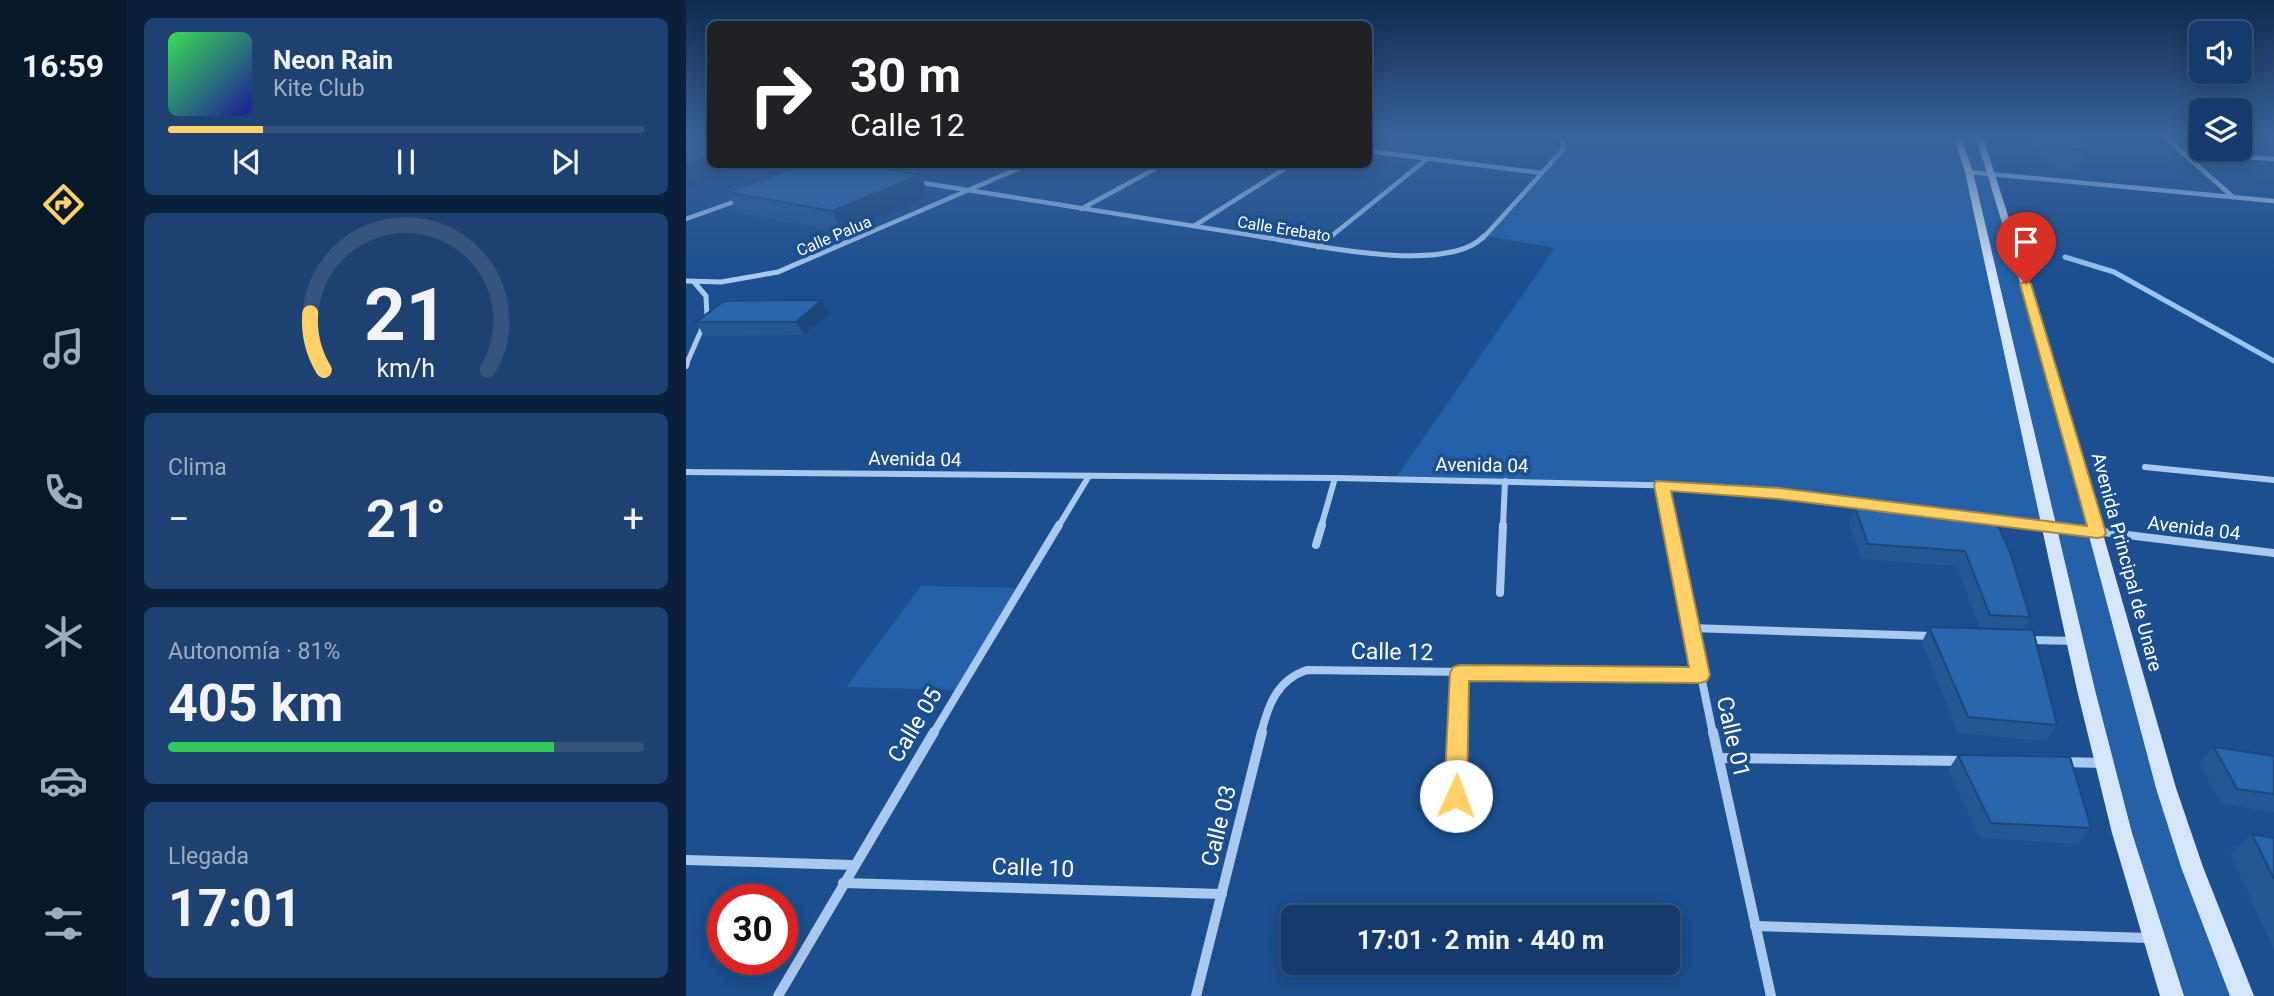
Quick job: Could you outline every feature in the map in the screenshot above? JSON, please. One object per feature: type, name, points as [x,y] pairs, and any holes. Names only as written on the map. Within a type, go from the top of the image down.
[{"type":"street","name":"Calle Erebato","points":[[931,183],[1318,247],[1385,256],[1420,256],[1452,252],[1479,242],[1532,183]]},
{"type":"street","name":"Calle Palua","points":[[686,281],[721,282],[778,272],[986,183]]},
{"type":"street","points":[[1081,209],[1128,183]]},
{"type":"street","points":[[1193,227],[1261,183]]},
{"type":"street","points":[[1318,247],[1397,183]]},
{"type":"street","points":[[1972,183],[2104,763],[2172,996]]},
{"type":"street","name":"Avenida Principal de Unare","points":[[1995,183],[2097,533],[2166,788],[2192,867],[2242,996]]},
{"type":"street","points":[[2086,183],[2274,201]]},
{"type":"street","points":[[2218,183],[2233,197]]},
{"type":"street","points":[[686,219],[750,196]]},
{"type":"street","points":[[686,366],[707,317],[706,296],[694,282]]},
{"type":"street","points":[[2145,467],[2274,480]]},
{"type":"street","name":"Avenida 04","points":[[686,472],[1335,478],[1662,485],[1779,494],[2274,553]]},
{"type":"street","name":"Calle 05","points":[[778,996],[843,883],[1089,476]]},
{"type":"street","points":[[1316,545],[1335,478]]},
{"type":"street","points":[[1500,593],[1505,481]]},
{"type":"street","name":"Calle 01","points":[[1662,485],[1700,675],[1771,996]]},
{"type":"street","points":[[1691,628],[1938,637]]},
{"type":"street","points":[[2021,639],[2076,641]]},
{"type":"street","name":"Calle 12","points":[[1294,674],[1307,670],[1700,675]]},
{"type":"street","points":[[1456,796],[1460,673]]},
{"type":"street","name":"Calle 03","points":[[1196,996],[1267,711],[1280,685],[1294,674]]},
{"type":"street","points":[[1718,758],[1980,761]]},
{"type":"street","points":[[2049,762],[2104,763]]},
{"type":"street","points":[[686,860],[854,865]]},
{"type":"street","name":"Calle 10","points":[[843,883],[1222,894]]},
{"type":"street","points":[[1755,926],[2154,938]]},
{"type":"shaded area","points":[[1532,183],[1992,183],[2132,666],[2242,996],[2172,996],[2051,527],[1732,489],[1395,479],[1555,248],[1487,236]]},
{"type":"shaded area","points":[[921,586],[1021,588],[959,690],[846,687]]},
{"type":"building","points":[[751,183],[900,183],[832,211],[727,192]]},
{"type":"building","points":[[822,300],[796,322],[696,322],[724,301]]},
{"type":"building","points":[[1855,508],[1996,521],[2010,552],[2030,617],[1990,615],[1965,551],[1868,544]]},
{"type":"building","points":[[1929,627],[2033,630],[2057,725],[1968,717]]},
{"type":"building","points":[[2214,747],[2274,756],[2274,794],[2237,789]]},
{"type":"building","points":[[1958,755],[2070,757],[2091,828],[1991,823]]},
{"type":"building","points":[[2252,834],[2274,838],[2274,879]]},
{"type":"waterway","points":[[2065,257],[2114,272],[2274,361]]},
{"type":"route","points":[[1456,796],[1460,673],[1700,675],[1662,485],[1732,489],[1888,506],[2097,533],[2026,284]]}]
